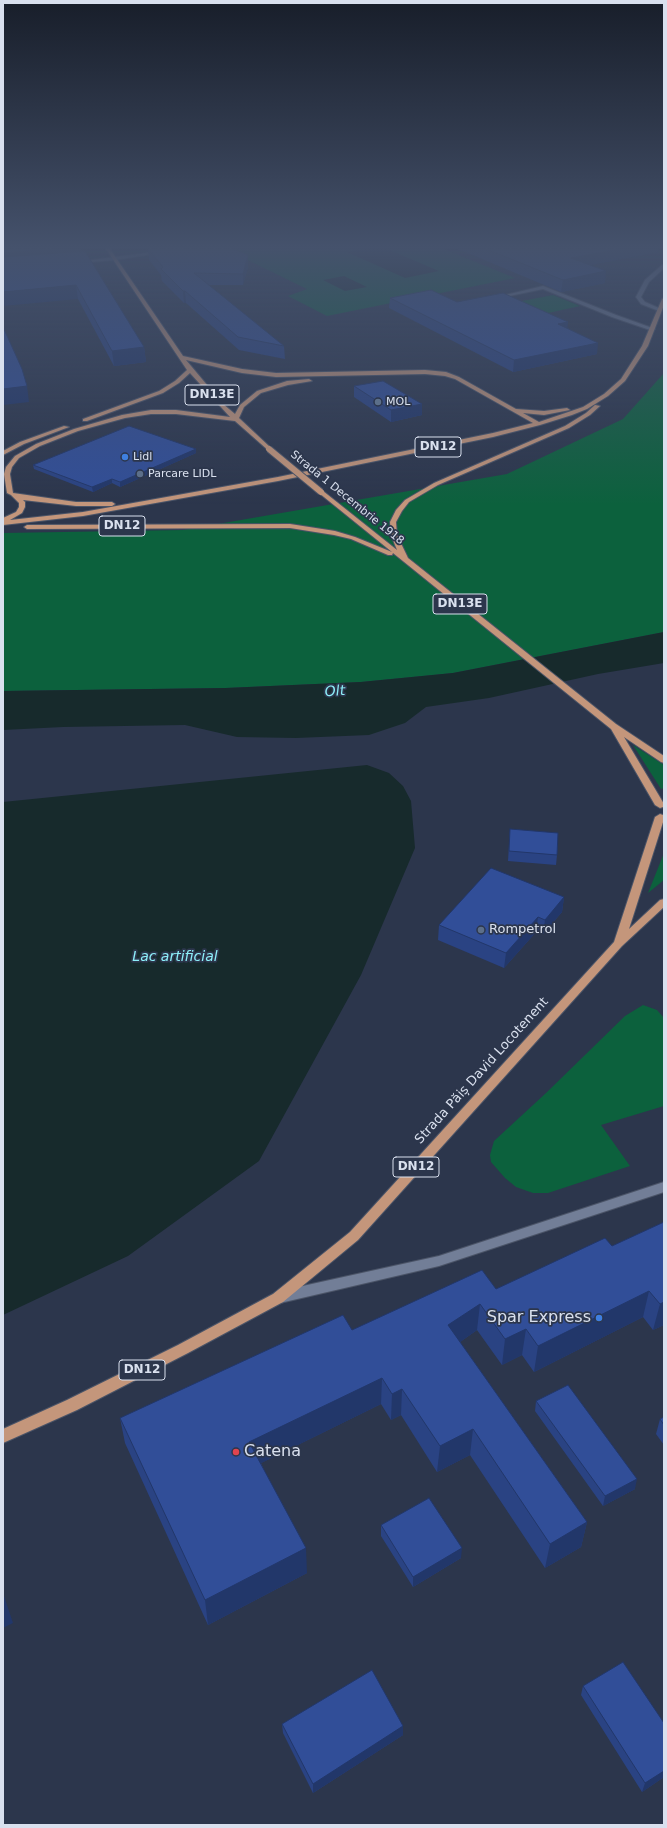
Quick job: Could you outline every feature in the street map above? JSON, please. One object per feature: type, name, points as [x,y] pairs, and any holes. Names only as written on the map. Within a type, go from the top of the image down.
[{"type":"main road","name":"Strada 1 Decembrie 1918","points":[[166,334],[190,370],[209,392],[235,419],[268,449],[613,726],[664,760]]},
{"type":"main road","name":"DN12","points":[[3,522],[70,516],[278,479],[493,436],[538,424],[585,408],[606,395],[623,380],[645,346],[650,334]]},
{"type":"main road","points":[[181,357],[242,370],[276,375],[425,372],[446,374],[467,384],[538,424]]},
{"type":"main road","points":[[3,453],[30,440],[161,392],[177,382],[190,370]]},
{"type":"main road","points":[[3,522],[19,513],[22,507],[22,502],[18,497],[7,492],[7,474],[9,467],[17,457],[38,445],[76,430],[124,416],[151,412],[181,413],[235,419],[242,406],[252,397],[272,387],[287,383],[320,380],[424,378],[442,379],[467,384]]},
{"type":"main road","points":[[406,561],[394,535],[393,522],[399,510],[407,501],[436,484],[567,427],[588,414],[606,395]]},
{"type":"main road","points":[[514,411],[544,413],[585,408]]},
{"type":"main road","name":"DN12","points":[[18,497],[76,504],[127,504],[156,501]]},
{"type":"main road","name":"DN12","points":[[3,527],[290,526],[335,532],[406,561]]},
{"type":"main road","name":"Strada 1 Decembrie 1918","points":[[613,726],[662,802]]},
{"type":"main road","name":"DN12","points":[[662,802],[659,811],[662,820]]},
{"type":"main road","name":"Strada Păiș David Locotenent","points":[[618,944],[662,820]]},
{"type":"main road","name":"Strada Păiș David Locotenent","points":[[3,1436],[72,1405],[183,1349],[278,1298],[354,1236],[618,944],[662,905]]},
{"type":"street","name":"Strada Păiș David Locotenent","points":[[278,1298],[439,1261],[664,1187]]},
{"type":"green space","points":[[664,373],[664,632],[453,673],[361,682],[226,688],[3,691],[3,533],[183,530],[507,474],[623,419]]},
{"type":"green space","points":[[633,745],[664,765],[664,788],[661,789]]},
{"type":"green space","points":[[664,853],[664,880],[648,893]]},
{"type":"green space","points":[[643,1005],[657,1010],[664,1018],[664,1106],[601,1125],[630,1166],[548,1193],[533,1193],[516,1187],[505,1178],[491,1162],[490,1155],[494,1141],[625,1016]]},
{"type":"water","name":"Olt","points":[[664,632],[664,663],[598,674],[489,698],[426,707],[405,723],[369,735],[296,738],[237,737],[185,725],[63,727],[3,730],[3,691],[226,688],[361,682],[453,673]]},
{"type":"water","name":"Lac artificial","points":[[367,765],[389,773],[403,786],[411,801],[415,848],[361,975],[259,1161],[128,1256],[3,1315],[3,802]]},
{"type":"building","points":[[3,334],[6,334],[22,369],[27,386],[3,389]]},
{"type":"building","points":[[103,334],[136,334],[144,347],[112,351]]},
{"type":"building","points":[[235,334],[270,334],[284,346],[238,337]]},
{"type":"building","points":[[463,334],[580,334],[598,343],[514,360]]},
{"type":"building","points":[[383,381],[422,404],[391,410],[354,386]]},
{"type":"building","name":"Lidl","points":[[129,426],[196,449],[120,482],[112,479],[92,487],[33,465]]},
{"type":"building","points":[[510,829],[558,833],[557,855],[509,851]]},
{"type":"building","points":[[491,868],[564,897],[545,920],[538,917],[506,953],[439,925]]},
{"type":"building","points":[[664,1222],[664,1302],[660,1304],[649,1291],[538,1346],[526,1329],[505,1339],[480,1304],[448,1325],[587,1522],[550,1544],[473,1429],[440,1446],[402,1389],[392,1394],[382,1378],[249,1442],[306,1548],[205,1600],[120,1418],[343,1315],[352,1330],[482,1270],[496,1289],[605,1238],[612,1246]]},
{"type":"building","points":[[568,1385],[637,1479],[605,1496],[536,1401]]},
{"type":"building","points":[[664,1417],[664,1425],[660,1419]]},
{"type":"building","points":[[429,1498],[462,1548],[413,1577],[381,1525]]},
{"type":"building","points":[[623,1662],[664,1723],[664,1771],[645,1783],[583,1686]]},
{"type":"building","points":[[372,1670],[403,1726],[313,1784],[282,1724]]},
{"type":"place","name":"MOL","points":[[378,402]]},
{"type":"place","name":"Lidl","points":[[125,457]]},
{"type":"place","name":"Parcare LIDL","points":[[140,474]]},
{"type":"place","name":"Rompetrol","points":[[481,930]]},
{"type":"place","name":"Spar Express","points":[[599,1318]]},
{"type":"place","name":"Catena","points":[[236,1452]]}]
